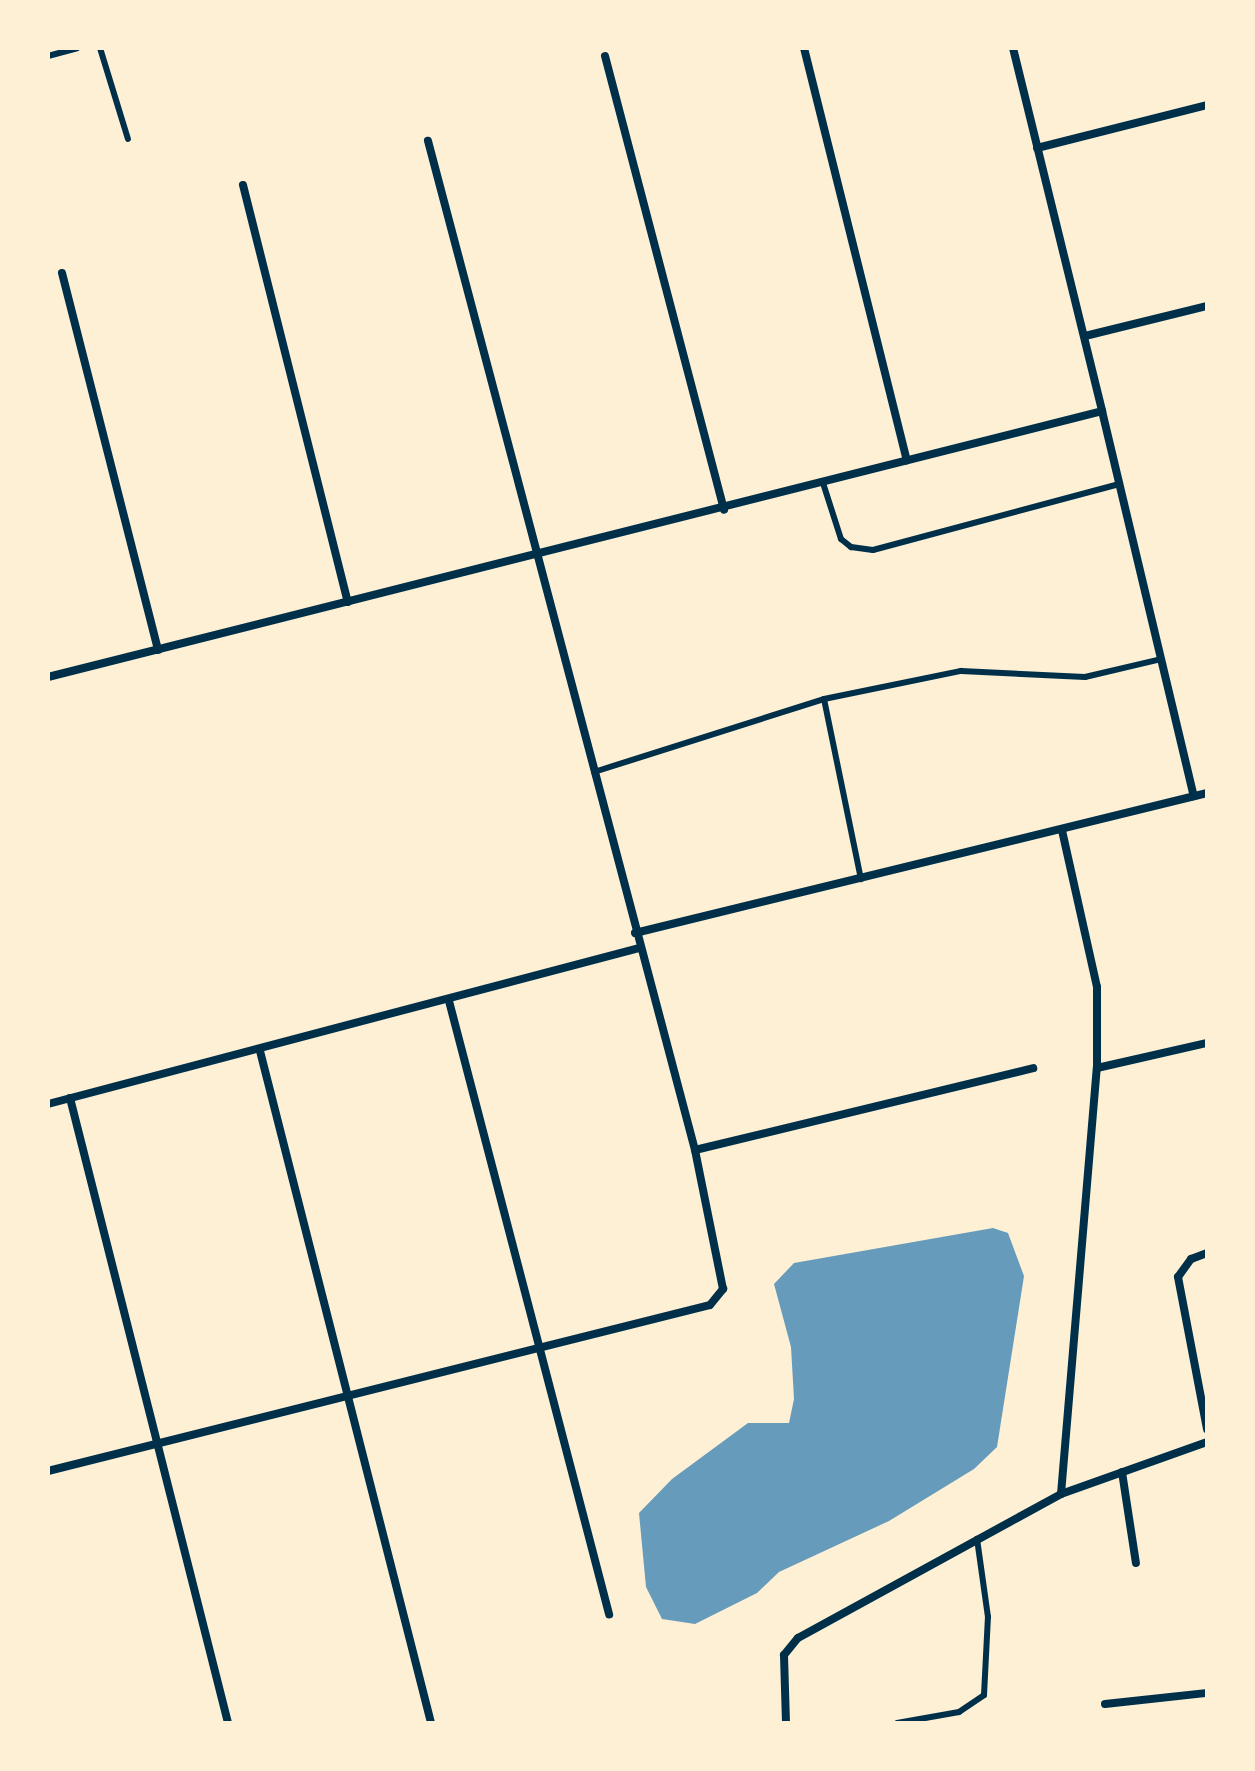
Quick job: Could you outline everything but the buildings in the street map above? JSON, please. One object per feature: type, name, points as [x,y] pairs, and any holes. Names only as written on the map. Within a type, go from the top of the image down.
[{"type":"street","points":[[804,48],[907,460]]},
{"type":"street","points":[[1013,48],[1194,796]]},
{"type":"street","points":[[605,56],[724,510]]},
{"type":"street","points":[[1037,148],[1207,105]]},
{"type":"street","points":[[48,1471],[347,1393],[710,1305],[717,1299],[723,1278],[695,1150],[635,933],[428,141]]},
{"type":"street","points":[[243,185],[348,602]]},
{"type":"street","points":[[62,273],[158,650]]},
{"type":"street","points":[[1085,336],[1207,306]]},
{"type":"street","points":[[48,677],[724,510],[1102,411]]},
{"type":"street","points":[[635,933],[1207,793]]},
{"type":"street","points":[[1061,1494],[1097,1068],[1095,963],[1062,830]]},
{"type":"street","points":[[48,1104],[260,1051],[639,948]]},
{"type":"street","points":[[449,1001],[609,1614]]},
{"type":"street","points":[[1097,1068],[1207,1043]]},
{"type":"street","points":[[260,1051],[431,1723]]},
{"type":"street","points":[[695,1150],[1033,1068]]},
{"type":"street","points":[[70,1098],[161,1442],[228,1723]]},
{"type":"street","points":[[1207,1253],[1191,1259],[1178,1277],[1207,1429]]},
{"type":"street","points":[[786,1723],[782,1670],[789,1646],[1061,1494],[1207,1442]]},
{"type":"street","points":[[1122,1472],[1136,1563]]},
{"type":"street","points":[[1105,1704],[1207,1693]]},
{"type":"lane","points":[[48,56],[77,48]]},
{"type":"lane","points":[[100,48],[128,139]]},
{"type":"lane","points":[[823,483],[841,539],[851,547],[873,550],[1119,484]]},
{"type":"lane","points":[[594,772],[824,699],[961,671],[1085,677],[1161,659]]},
{"type":"lane","points":[[824,699],[861,879]]},
{"type":"lane","points":[[897,1723],[959,1712],[984,1695],[988,1617],[977,1539]]},
{"type":"water","points":[[993,1228],[1008,1233],[1024,1276],[997,1447],[974,1469],[889,1521],[779,1572],[757,1593],[695,1624],[662,1619],[646,1587],[639,1513],[672,1479],[748,1423],[789,1423],[794,1399],[791,1347],[774,1284],[794,1263]]}]
